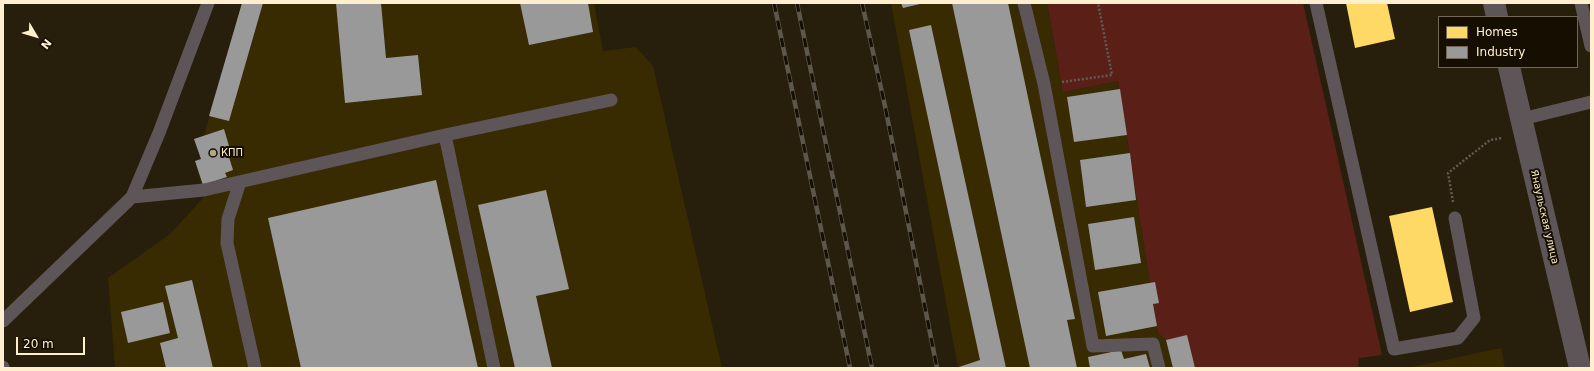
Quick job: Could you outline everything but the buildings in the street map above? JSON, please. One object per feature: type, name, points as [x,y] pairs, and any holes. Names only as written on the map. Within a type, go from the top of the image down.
[{"type":"street","points":[[1494,3],[1497,16]]},
{"type":"street","name":"Янаульская улица","points":[[1509,68],[1580,368]]},
{"type":"lane","points":[[3,321],[132,197],[159,133],[208,3]]},
{"type":"lane","points":[[1024,3],[1044,84],[1094,346],[1153,344],[1159,368]]},
{"type":"lane","points":[[1316,3],[1394,350],[1458,338],[1474,318],[1455,218]]},
{"type":"lane","points":[[1581,3],[1591,46]]},
{"type":"lane","points":[[132,197],[204,190],[446,135],[611,100]]},
{"type":"lane","points":[[1523,127],[1591,102]]},
{"type":"lane","points":[[446,135],[494,368]]},
{"type":"lane","points":[[240,182],[228,219],[227,243],[255,368]]},
{"type":"path","points":[[1044,84],[1112,75],[1098,3]]},
{"type":"path","points":[[1455,218],[1448,173],[1490,140],[1523,127]]},
{"type":"shaded area","points":[[242,3],[594,3],[603,51],[636,47],[653,66],[722,368],[115,368],[108,278],[170,234],[205,196],[195,161],[201,159],[194,139],[204,136]]},
{"type":"shaded area","points":[[891,3],[1047,3],[1063,92],[1118,81],[1158,333],[1184,355],[1188,368],[958,368]]},
{"type":"shaded area","points":[[1047,3],[1303,3],[1382,355],[1359,358],[1358,368],[1188,368],[1184,355],[1158,333],[1118,81],[1063,92]]},
{"type":"shaded area","points":[[1501,348],[1505,368],[1407,368]]},
{"type":"railway","points":[[774,3],[850,368]]},
{"type":"railway","points":[[797,3],[872,368]]},
{"type":"railway","points":[[862,3],[885,106],[937,368]]},
{"type":"place","name":"КПП","points":[[213,153]]}]
